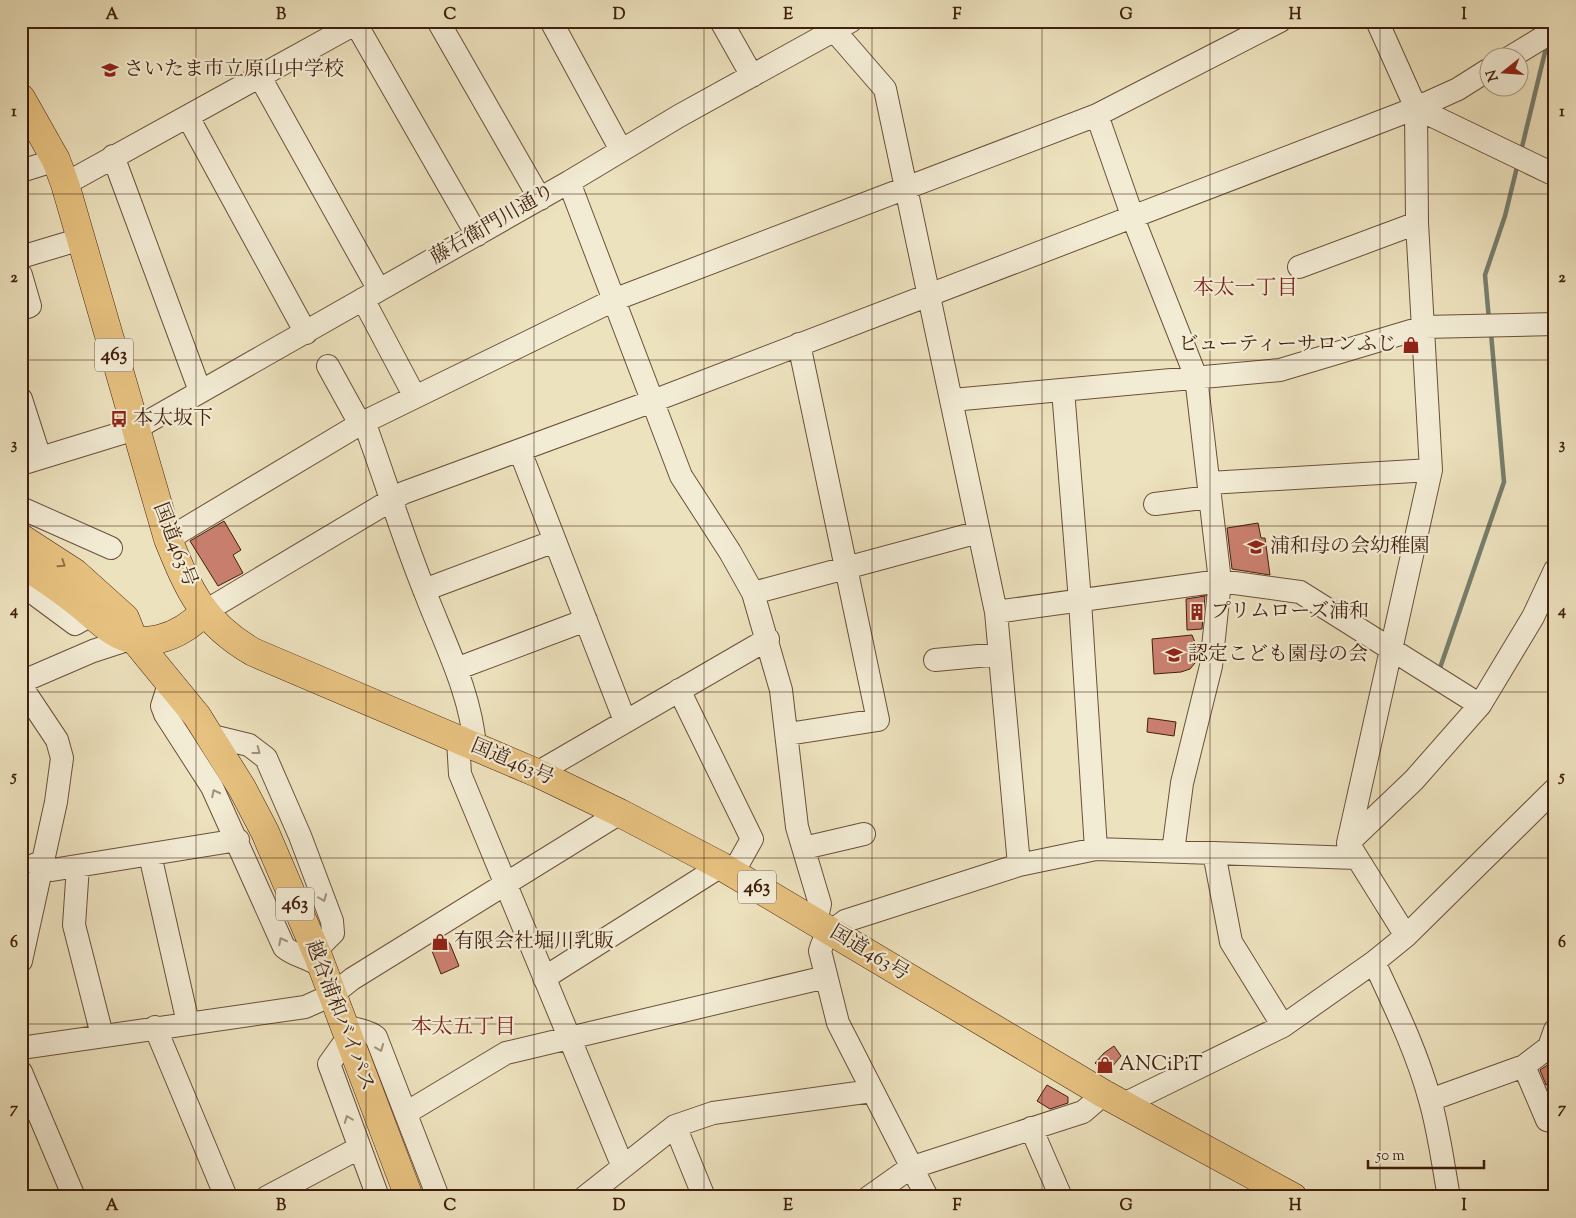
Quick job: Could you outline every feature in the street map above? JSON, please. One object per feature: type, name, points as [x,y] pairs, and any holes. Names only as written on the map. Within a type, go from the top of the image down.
[{"type":"highway","name":"国道463号","points":[[21,98],[60,172],[168,539],[180,570],[204,612],[217,627],[253,652],[537,772],[620,813],[727,870],[1114,1099],[1293,1197]]},
{"type":"highway","name":"越谷浦和バイパス","points":[[21,538],[75,573],[125,618],[133,638],[170,681],[212,736],[264,832],[319,962],[409,1197]]},
{"type":"highway","name":"越谷浦和バイパス","points":[[21,564],[92,614],[112,631],[133,638]]},
{"type":"highway","name":"463","points":[[133,638],[156,641],[189,628],[204,612]]},
{"type":"street","points":[[438,21],[540,199]]},
{"type":"street","points":[[550,21],[622,150]]},
{"type":"street","points":[[721,21],[752,76]]},
{"type":"street","points":[[168,539],[360,424],[616,299],[1097,115],[1280,21]]},
{"type":"street","points":[[1377,21],[1416,108],[1417,223],[1431,470],[1392,650],[1352,850],[1406,936]]},
{"type":"street","points":[[21,171],[60,172],[113,156],[188,117],[358,22],[477,235]]},
{"type":"street","points":[[837,24],[885,89],[930,294],[996,612],[1019,865]]},
{"type":"street","name":"藤右衛門川通り","points":[[30,461],[135,429],[540,199],[752,76],[837,24]]},
{"type":"street","points":[[1525,48],[1555,30]]},
{"type":"street","points":[[204,612],[392,499],[1133,218],[1416,108],[1478,76]]},
{"type":"street","points":[[260,77],[371,294],[415,397]]},
{"type":"street","points":[[1416,108],[1555,175]]},
{"type":"street","points":[[1097,115],[1133,218],[1196,378],[1220,581],[1211,666],[1182,783],[1173,852]]},
{"type":"street","points":[[188,117],[306,333]]},
{"type":"street","points":[[113,156],[200,391]]},
{"type":"street","points":[[569,182],[616,299],[681,476],[730,552],[753,593],[781,690],[788,734],[797,827],[820,904],[823,926],[823,940],[820,950],[838,1022],[910,1168],[927,1197]]},
{"type":"street","points":[[1299,267],[1417,223]]},
{"type":"street","points":[[21,257],[81,239]]},
{"type":"street","points":[[21,275],[30,306],[21,309]]},
{"type":"street","points":[[952,400],[1280,370],[1424,327],[1555,324]]},
{"type":"street","points":[[788,734],[878,720],[799,344]]},
{"type":"street","points":[[328,366],[360,424],[366,427],[424,590],[456,669],[474,730],[467,744],[460,774],[623,1167]]},
{"type":"street","points":[[1063,390],[1080,601],[1096,849]]},
{"type":"street","points":[[21,400],[30,461]]},
{"type":"street","points":[[520,451],[625,721]]},
{"type":"street","points":[[1155,504],[1210,490],[1431,470]]},
{"type":"street","points":[[21,508],[111,548]]},
{"type":"street","points":[[753,593],[979,532]]},
{"type":"street","points":[[424,590],[555,541]]},
{"type":"street","points":[[823,926],[845,921],[1019,865],[1096,849],[1214,853],[1352,850],[1480,705],[1532,617],[1555,570]]},
{"type":"street","points":[[996,612],[1220,581],[1300,592],[1480,705]]},
{"type":"street","points":[[21,584],[75,624],[92,614]]},
{"type":"street","points":[[456,669],[586,620]]},
{"type":"street","points":[[21,961],[39,865],[56,802],[62,758],[56,740],[21,684],[92,651],[133,638]]},
{"type":"street","points":[[537,772],[768,640]]},
{"type":"street","points":[[936,660],[1000,654]]},
{"type":"street","points":[[170,681],[162,706],[165,714],[212,787],[238,840],[284,947],[289,952],[319,962],[322,944],[332,933],[332,921],[300,836],[266,758],[248,745],[212,736]]},
{"type":"street","points":[[544,978],[727,870],[752,839],[679,690]]},
{"type":"street","points":[[870,1197],[910,1168],[1083,1112],[1283,1026],[1374,962],[1406,936],[1555,789]]},
{"type":"street","points":[[21,1048],[155,1027],[295,1010],[332,995],[352,980],[505,883],[620,813]]},
{"type":"street","points":[[804,848],[864,834]]},
{"type":"street","points":[[39,865],[52,870],[238,840]]},
{"type":"street","points":[[1214,853],[1231,942],[1283,1026]]},
{"type":"street","points":[[150,855],[188,1023]]},
{"type":"street","points":[[78,866],[74,925],[102,1036]]},
{"type":"street","points":[[1374,962],[1403,1023],[1430,1100],[1450,1197]]},
{"type":"street","points":[[406,1113],[506,1053],[826,976]]},
{"type":"street","points":[[155,1027],[226,1197]]},
{"type":"street","points":[[378,1197],[329,1064],[344,1044],[345,1030],[351,1029],[372,1033],[376,1037],[438,1197]]},
{"type":"street","points":[[1430,1100],[1524,1066],[1553,1041]]},
{"type":"street","points":[[1524,1066],[1547,1120],[1555,1122]]},
{"type":"street","points":[[21,1072],[74,1197]]},
{"type":"street","points":[[586,1197],[675,1126],[713,1113],[872,1091]]},
{"type":"street","points":[[675,1126],[704,1197]]},
{"type":"street","points":[[1031,1128],[1061,1197]]},
{"type":"street","points":[[267,1197],[360,1148]]},
{"type":"building","points":[[224,521],[241,550],[233,555],[243,573],[218,586],[190,541]]},
{"type":"building","points":[[1258,523],[1261,538],[1265,538],[1270,575],[1232,569],[1227,528]]},
{"type":"building","name":"プリムローズ浦和","points":[[1205,596],[1202,629],[1187,630],[1186,599]]},
{"type":"building","points":[[1192,635],[1198,650],[1195,663],[1190,669],[1181,672],[1154,674],[1152,639]]},
{"type":"building","points":[[1148,718],[1176,722],[1174,736],[1147,732]]},
{"type":"building","points":[[444,937],[450,944],[459,966],[441,974],[432,951],[436,948],[434,944]]},
{"type":"building","points":[[1114,1046],[1121,1056],[1107,1073],[1095,1063]]},
{"type":"building","points":[[1549,1064],[1555,1082],[1546,1085],[1540,1070]]},
{"type":"building","points":[[1047,1085],[1068,1097],[1068,1103],[1050,1109],[1037,1101]]},
{"type":"waterway","points":[[1530,21],[1538,34]]},
{"type":"waterway","points":[[1521,151],[1546,48],[1544,45]]},
{"type":"waterway","points":[[1489,320],[1485,275],[1505,216],[1518,163]]},
{"type":"waterway","points":[[1440,668],[1504,482],[1491,333]]},
{"type":"place","name":"さいたま市立原山中学校","points":[[110,70]]},
{"type":"place","name":"ビューティーサロンふじ","points":[[1411,345]]},
{"type":"place","name":"本太坂下","points":[[119,419]]},
{"type":"place","name":"浦和母の会幼稚園","points":[[1256,547]]},
{"type":"place","name":"プリムローズ浦和","points":[[1197,612]]},
{"type":"place","name":"認定こども園母の会","points":[[1174,655]]},
{"type":"place","name":"有限会社堀川乳販","points":[[440,942]]},
{"type":"place","name":"ANCiPiT","points":[[1105,1065]]},
{"type":"district","name":"本太一丁目","points":[[1245,289]]},
{"type":"district","name":"本太五丁目","points":[[463,1028]]}]
